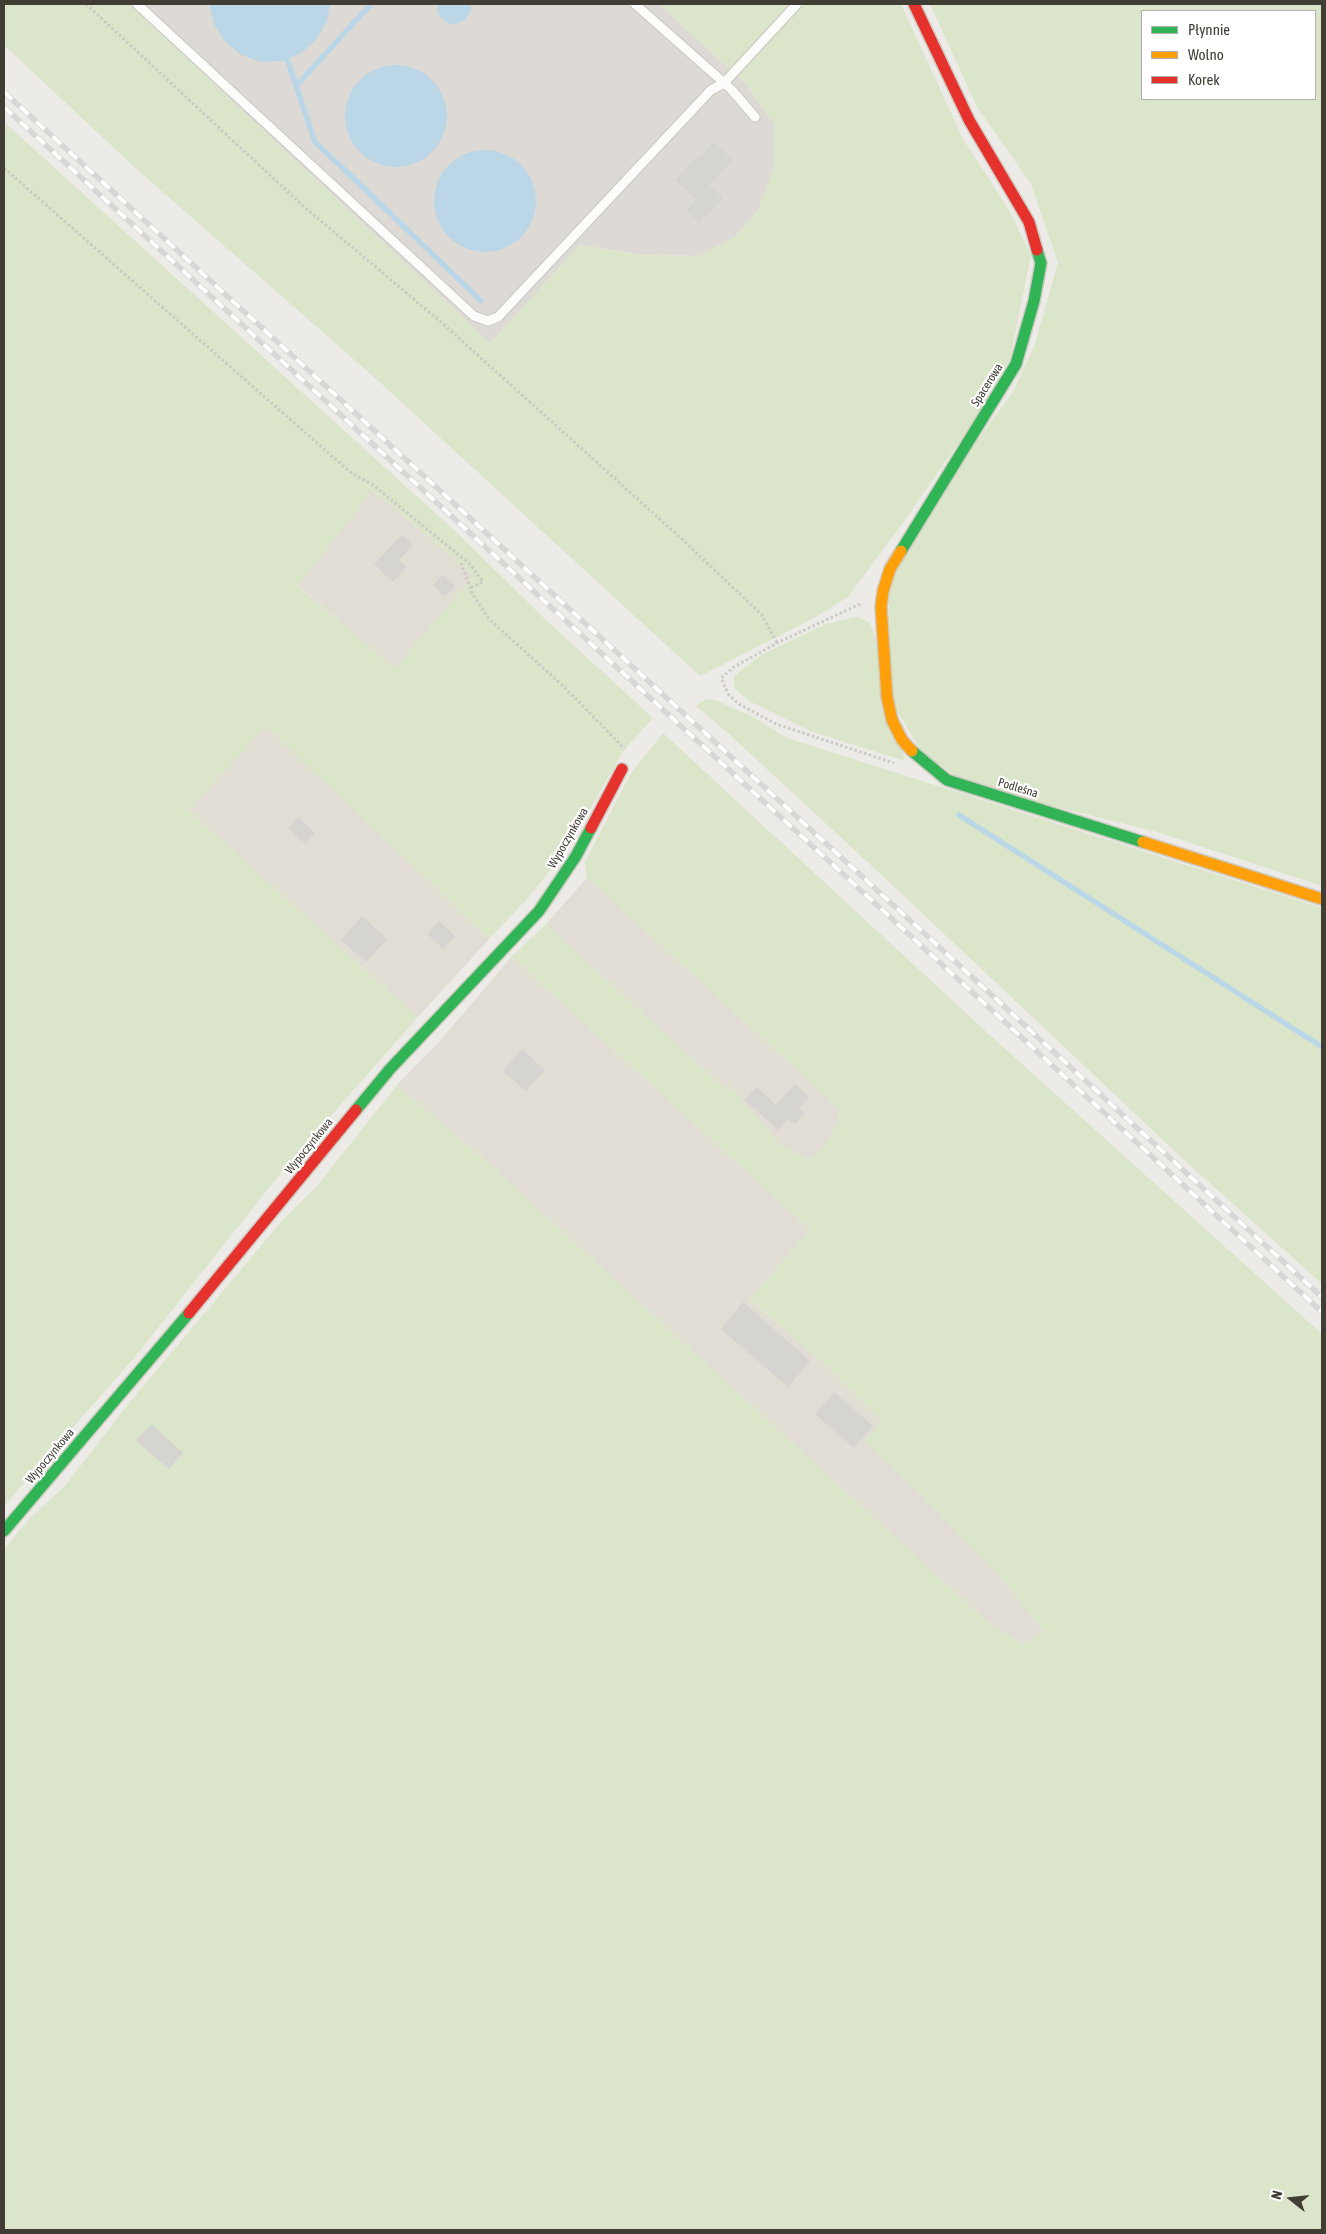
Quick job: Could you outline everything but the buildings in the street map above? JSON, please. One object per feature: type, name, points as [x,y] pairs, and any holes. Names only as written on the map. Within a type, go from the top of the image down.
[{"type":"street","name":"Spacerowa","points":[[914,4],[970,120],[1029,222],[1040,262],[1034,301],[1016,364],[890,569],[883,591],[882,607],[887,697],[892,720],[902,740],[916,755],[947,780]]},
{"type":"street","name":"Wypoczynkowa","points":[[4,1531],[240,1252],[390,1069],[539,911],[576,856],[622,769]]},
{"type":"street","name":"Podleśna","points":[[947,780],[1322,899]]},
{"type":"lane","points":[[635,4],[741,99],[755,117]]},
{"type":"lane","points":[[140,5],[474,316],[488,321],[498,317],[711,90],[724,83],[797,4]]},
{"type":"path","points":[[86,4],[303,206],[441,322],[683,540],[762,616],[777,643]]},
{"type":"path","points":[[4,168],[350,472],[373,485],[471,565],[484,582],[470,588]]},
{"type":"path","points":[[461,563],[470,588],[489,619],[563,686],[628,752],[622,769]]},
{"type":"path","points":[[882,607],[861,603],[777,643],[734,667],[721,678],[729,695],[739,704],[776,724],[903,766]]},
{"type":"shaded area","points":[[129,4],[659,4],[746,84],[774,124],[774,169],[758,211],[735,237],[700,256],[642,255],[580,245],[490,343]]},
{"type":"shaded area","points":[[373,490],[474,576],[395,669],[298,585]]},
{"type":"shaded area","points":[[266,726],[489,939],[418,1017],[188,810]]},
{"type":"shaded area","points":[[587,878],[840,1110],[838,1121],[824,1147],[809,1160],[780,1144],[729,1085],[726,1089],[546,924]]},
{"type":"shaded area","points":[[511,957],[810,1230],[749,1299],[823,1364],[882,1420],[864,1441],[919,1493],[1007,1585],[1043,1631],[1023,1644],[987,1621],[482,1157],[397,1085],[441,1040]]},
{"type":"green space","points":[[4,4],[129,4],[490,343],[580,245],[642,255],[700,256],[735,237],[758,211],[774,169],[774,124],[746,84],[659,4],[901,4],[963,139],[1009,210],[1031,255],[1010,359],[972,424],[848,597],[812,619],[700,676],[375,378],[133,166],[4,45]]},
{"type":"green space","points":[[930,4],[1322,4],[1322,886],[1157,832],[1013,796],[957,777],[922,752],[893,704],[888,583],[959,464],[1012,394],[1035,344],[1058,262],[1031,184],[977,107]]},
{"type":"green space","points":[[4,122],[455,531],[547,621],[653,718],[624,750],[565,852],[527,899],[489,939],[266,727],[189,810],[418,1017],[284,1169],[134,1358],[4,1506]],"holes":[[[373,490],[473,576],[395,668],[298,586]]]},
{"type":"green space","points":[[857,617],[869,622],[874,632],[905,761],[810,731],[749,701],[734,688],[734,676],[761,655],[826,624]]},
{"type":"green space","points":[[706,699],[715,700],[753,717],[787,738],[1322,908],[1322,1284],[1182,1158],[903,895],[729,734],[696,706]]},
{"type":"green space","points":[[663,733],[993,1038],[1322,1334],[1322,2230],[4,2230],[4,1549],[29,1519],[65,1486],[129,1403],[281,1222],[317,1186],[397,1085],[482,1157],[987,1621],[1023,1644],[1043,1631],[1007,1585],[919,1493],[864,1441],[881,1420],[823,1364],[749,1299],[810,1230],[511,957],[546,924],[726,1089],[729,1084],[780,1144],[809,1160],[824,1147],[838,1121],[840,1110],[587,878],[585,862],[631,773]]},
{"type":"water","points":[[209,4],[330,4],[327,21],[317,39],[301,53],[282,61],[261,62],[241,55],[225,42],[214,24]]},
{"type":"water","points":[[437,4],[471,4],[471,11],[465,20],[450,24],[441,18],[438,13]]},
{"type":"water","points":[[396,65],[416,69],[432,80],[443,96],[447,116],[443,136],[432,152],[416,163],[396,167],[376,163],[360,152],[349,136],[345,116],[349,96],[360,80],[376,69]]},
{"type":"water","points":[[485,150],[504,154],[521,165],[532,182],[536,201],[532,220],[521,237],[504,248],[485,252],[466,248],[449,237],[438,220],[434,201],[438,182],[449,165],[466,154]]},
{"type":"waterway","points":[[296,86],[371,4]]},
{"type":"waterway","points":[[287,59],[315,142],[391,214]]},
{"type":"waterway","points":[[394,217],[481,301]]},
{"type":"waterway","points":[[959,815],[1322,1047]]},
{"type":"railway","points":[[4,92],[1322,1297]]},
{"type":"railway","points":[[4,107],[1322,1312]]},
{"type":"traffic: fast","points":[[901,551],[1016,364],[1034,301],[1041,263],[1037,250]]},
{"type":"traffic: fast","points":[[912,751],[947,780],[1143,842]]},
{"type":"traffic: fast","points":[[356,1110],[390,1069],[539,911],[576,856],[591,828]]},
{"type":"traffic: fast","points":[[4,1531],[189,1313]]},
{"type":"traffic: slow","points":[[901,551],[890,569],[883,591],[881,607],[887,697],[892,720],[902,740],[912,751]]},
{"type":"traffic: slow","points":[[1143,842],[1322,899]]},
{"type":"traffic: jam","points":[[914,4],[969,120],[1029,222],[1037,250]]},
{"type":"traffic: jam","points":[[591,828],[622,769]]},
{"type":"traffic: jam","points":[[189,1313],[356,1110]]}]
